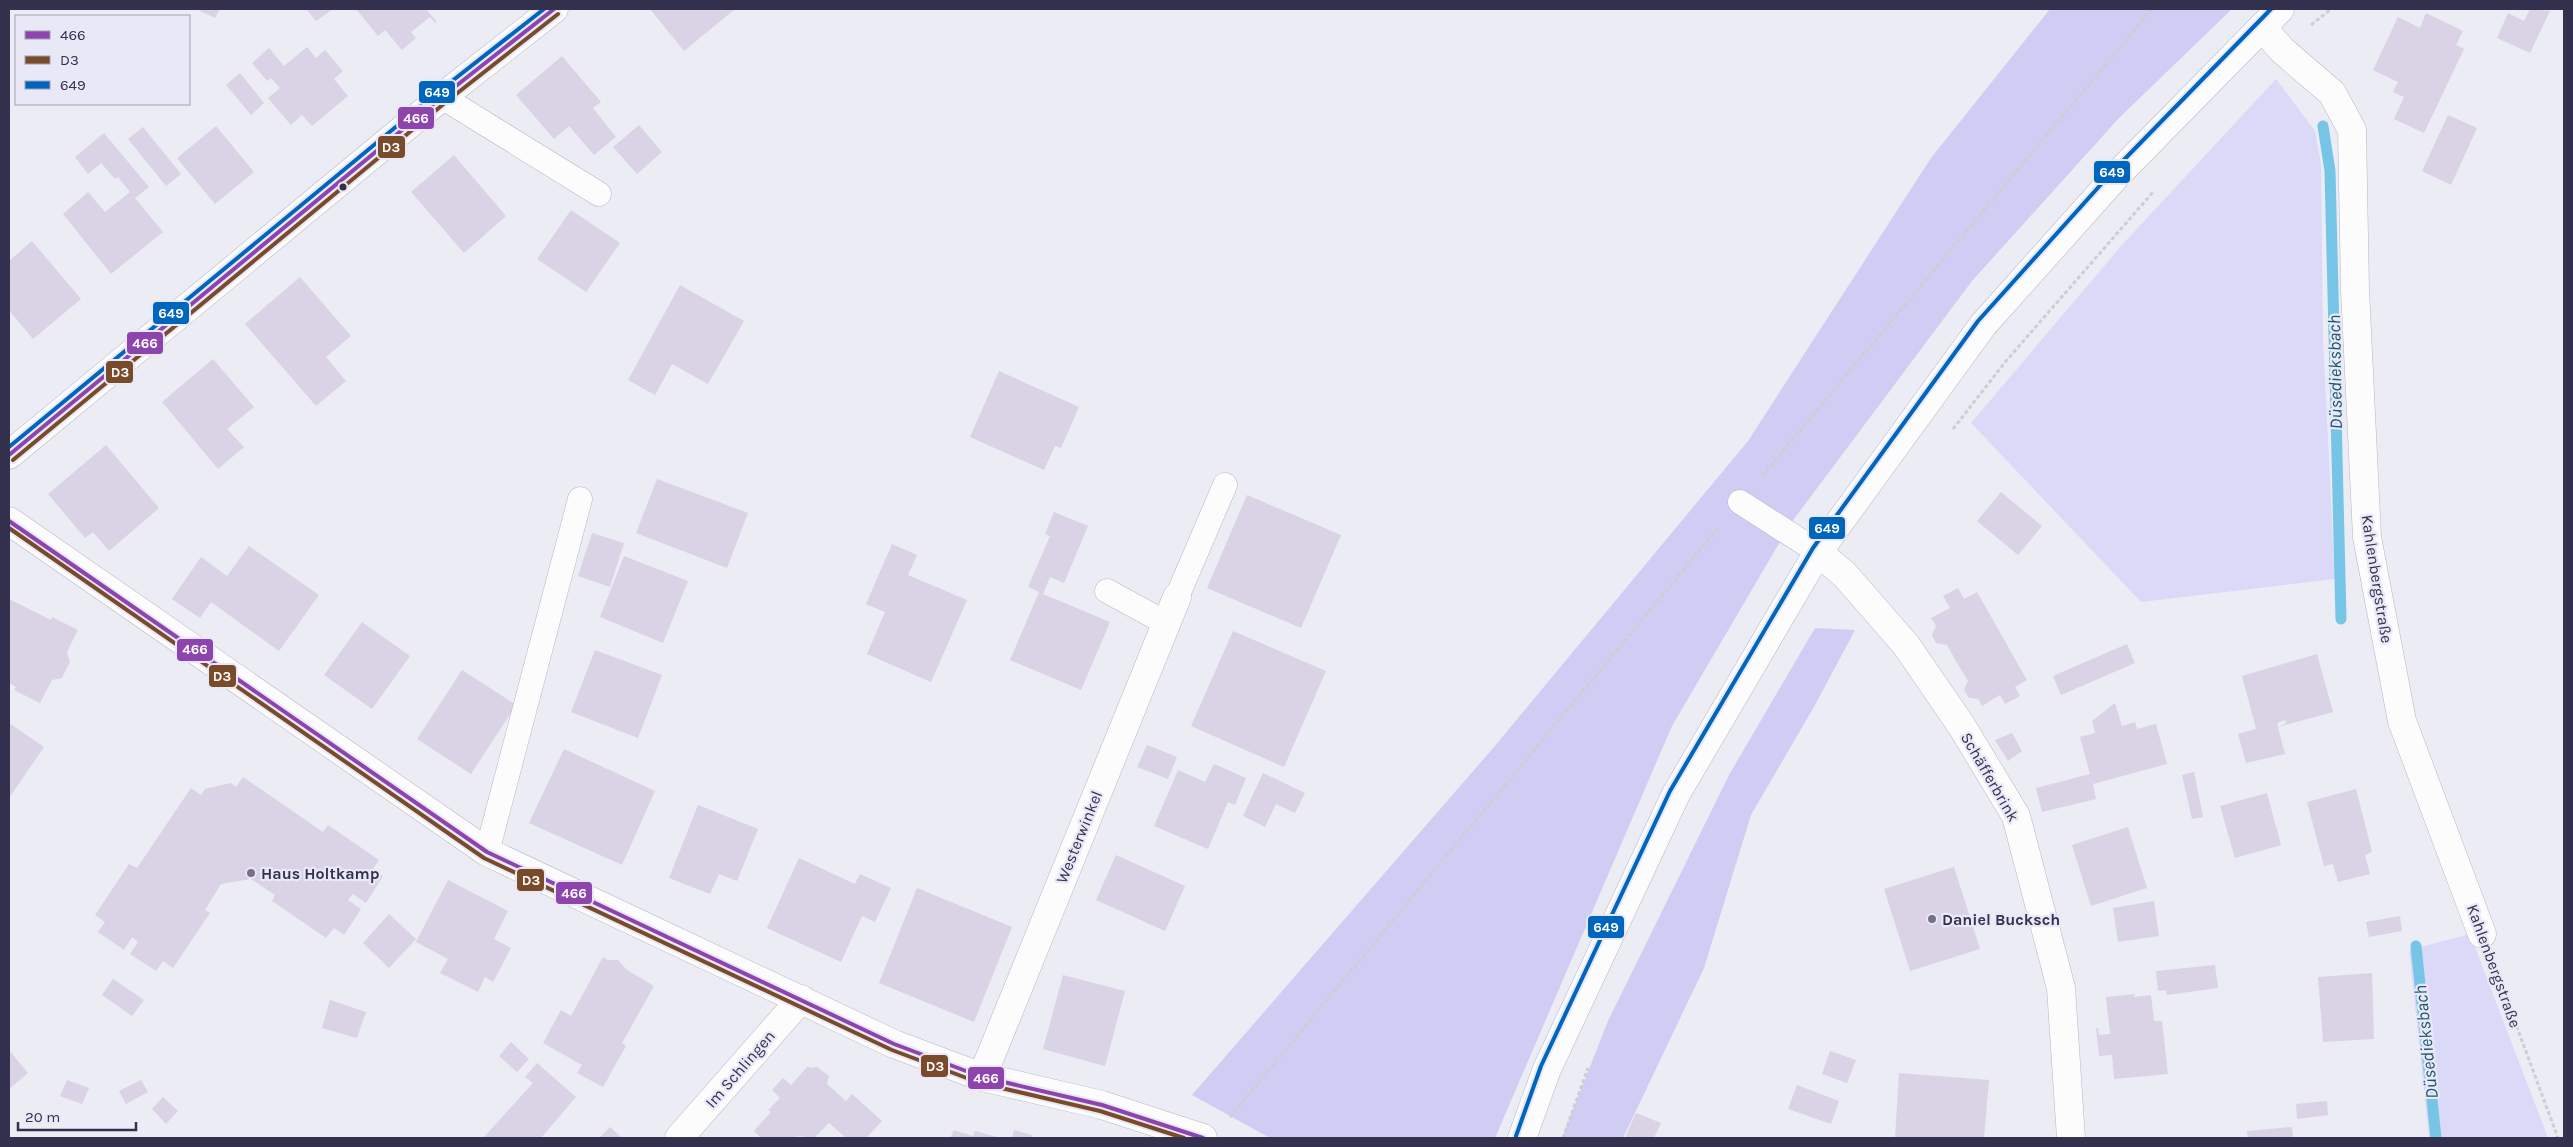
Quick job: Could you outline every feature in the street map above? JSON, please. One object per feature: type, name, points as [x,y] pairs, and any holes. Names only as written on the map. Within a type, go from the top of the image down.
[{"type":"street","points":[[9,455],[442,97],[554,9]]},
{"type":"street","points":[[1522,1138],[1547,1069],[1676,794],[1818,552],[1984,324],[2117,175],[2271,18]]},
{"type":"street","name":"Kahlenbergstraße","points":[[2271,18],[2282,50],[2332,94],[2352,130],[2355,290],[2367,537],[2402,721],[2482,934]]},
{"type":"street","points":[[9,522],[487,852],[894,1044],[982,1077],[1214,1131]]},
{"type":"street","name":"Schäfferbrink","points":[[1818,552],[1845,575],[1906,645],[1961,725],[2016,816],[2061,988],[2071,1138]]},
{"type":"street","name":"Westerwinkel","points":[[982,1077],[1177,597]]},
{"type":"street","name":"Im Schlingen","points":[[679,1138],[801,999]]},
{"type":"lane","points":[[442,97],[598,194]]},
{"type":"lane","points":[[1177,597],[1225,486]]},
{"type":"lane","points":[[487,852],[580,499]]},
{"type":"lane","points":[[1740,502],[1818,552]]},
{"type":"lane","points":[[1107,591],[1166,623]]},
{"type":"path","points":[[1214,1131],[2152,9]]},
{"type":"path","points":[[2282,50],[2331,9]]},
{"type":"path","points":[[1952,431],[2006,362],[2157,187]]},
{"type":"path","name":"Kahlenbergstraße","points":[[2482,934],[2558,1138]]},
{"type":"path","points":[[1564,1138],[1592,1060]]},
{"type":"shaded area","points":[[2050,9],[2232,9],[2119,118],[1972,281],[1791,523],[1672,726],[1495,1138],[1270,1138],[1192,1095],[1494,747],[1748,441],[1931,158]]},
{"type":"shaded area","points":[[2276,79],[2315,131],[2321,164],[2323,338],[2335,579],[2141,602],[1971,423],[2122,245]]},
{"type":"shaded area","points":[[1815,628],[1855,630],[1815,705],[1751,815],[1704,968],[1623,1138],[1562,1138],[1608,1021],[1729,775]]},
{"type":"shaded area","points":[[2470,934],[2548,1138],[2429,1138],[2409,950]]},
{"type":"building","points":[[196,9],[220,9],[215,18]]},
{"type":"building","points":[[306,9],[333,9],[316,21]]},
{"type":"building","points":[[356,9],[426,9],[437,22],[435,23],[430,17],[411,32],[416,38],[402,50],[385,30],[378,36]]},
{"type":"building","points":[[650,9],[735,9],[684,51]]},
{"type":"building","points":[[2530,9],[2550,11],[2530,53],[2497,38],[2508,13],[2524,21]]},
{"type":"building","points":[[2426,13],[2463,31],[2456,45],[2464,49],[2424,133],[2394,119],[2404,97],[2393,92],[2398,82],[2373,70],[2398,17],[2420,28]]},
{"type":"building","points":[[307,47],[316,58],[325,50],[343,71],[334,79],[348,96],[312,126],[302,115],[291,125],[268,98],[280,88],[271,78],[267,81],[252,63],[269,48],[284,66]]},
{"type":"building","points":[[562,56],[601,102],[593,108],[616,137],[594,155],[569,126],[554,139],[516,95]]},
{"type":"building","points":[[240,73],[264,103],[251,115],[226,85]]},
{"type":"building","points":[[2448,115],[2477,128],[2451,185],[2422,171]]},
{"type":"building","points":[[639,125],[662,152],[637,174],[613,147]]},
{"type":"building","points":[[216,126],[254,172],[215,204],[177,158]]},
{"type":"building","points":[[143,127],[181,174],[166,186],[128,139]]},
{"type":"building","points":[[104,133],[149,187],[135,198],[163,232],[111,274],[63,214],[88,192],[105,212],[130,192],[118,177],[115,179],[101,163],[88,174],[75,157]]},
{"type":"building","points":[[454,155],[506,216],[464,253],[411,192]]},
{"type":"building","points":[[571,210],[620,243],[586,292],[537,259]]},
{"type":"building","points":[[32,241],[81,299],[33,339],[9,310],[9,261]]},
{"type":"building","points":[[300,277],[351,336],[326,357],[346,381],[316,406],[245,324]]},
{"type":"building","points":[[680,285],[744,321],[708,384],[672,364],[655,395],[628,380]]},
{"type":"building","points":[[213,359],[254,407],[227,429],[244,447],[218,469],[162,402]]},
{"type":"building","points":[[999,371],[1079,407],[1061,448],[1055,446],[1044,470],[970,437]]},
{"type":"building","points":[[106,445],[159,508],[109,551],[93,532],[85,538],[48,494]]},
{"type":"building","points":[[657,479],[748,513],[727,568],[636,533]]},
{"type":"building","points":[[2001,492],[2042,526],[2018,555],[1977,521]]},
{"type":"building","points":[[1247,495],[1341,535],[1301,628],[1207,588]]},
{"type":"building","points":[[1054,512],[1088,526],[1064,583],[1050,577],[1043,594],[1110,622],[1081,690],[1010,660],[1039,592],[1028,587],[1050,536],[1045,534]]},
{"type":"building","points":[[592,533],[624,543],[610,587],[578,576]]},
{"type":"building","points":[[892,544],[917,555],[908,575],[967,600],[931,682],[867,654],[885,612],[866,604]]},
{"type":"building","points":[[249,546],[319,595],[279,651],[211,602],[200,618],[172,599],[201,557],[227,576]]},
{"type":"building","points":[[624,556],[688,581],[663,643],[600,617]]},
{"type":"building","points":[[1958,588],[1964,599],[1977,592],[2027,680],[2015,687],[2020,696],[2005,704],[2000,695],[1982,706],[1978,699],[1969,698],[1964,690],[1968,681],[1947,645],[1936,643],[1932,635],[1936,626],[1931,618],[1950,608],[1943,596]]},
{"type":"building","points":[[9,599],[51,620],[52,617],[78,630],[67,652],[70,662],[62,678],[52,680],[40,703],[14,690],[16,687],[9,683]]},
{"type":"building","points":[[362,622],[410,656],[372,709],[324,675]]},
{"type":"building","points":[[1233,631],[1326,671],[1284,767],[1191,726]]},
{"type":"building","points":[[2127,644],[2135,663],[2061,695],[2053,676]]},
{"type":"building","points":[[595,650],[662,675],[638,738],[571,712]]},
{"type":"building","points":[[2317,654],[2333,712],[2278,727],[2285,754],[2246,763],[2238,734],[2256,729],[2242,676]],"holes":[[[2285,720],[2286,723],[2278,727],[2277,723]]]},
{"type":"building","points":[[462,670],[516,705],[471,774],[417,739]]},
{"type":"building","points":[[2115,703],[2122,726],[2135,722],[2137,729],[2156,724],[2167,764],[2093,784],[2096,799],[2042,812],[2036,788],[2090,774],[2080,737],[2095,733],[2092,721]]},
{"type":"building","points":[[9,723],[44,747],[9,798]]},
{"type":"building","points":[[2012,733],[2022,751],[2008,761],[1995,740]]},
{"type":"building","points":[[1147,745],[1177,757],[1168,779],[1137,767]]},
{"type":"building","points":[[564,749],[655,791],[622,865],[529,823]]},
{"type":"building","points":[[1214,764],[1246,778],[1235,805],[1228,802],[1208,849],[1154,826],[1178,770],[1205,782]]},
{"type":"building","points":[[2194,772],[2203,817],[2192,819],[2182,775]]},
{"type":"building","points":[[1263,773],[1305,793],[1295,813],[1276,804],[1265,827],[1243,816]]},
{"type":"building","name":"Haus Holtkamp","points":[[243,777],[323,832],[328,825],[379,860],[373,869],[383,876],[366,903],[353,894],[348,900],[361,909],[344,935],[334,928],[326,938],[272,901],[275,895],[251,879],[221,884],[205,910],[210,913],[173,968],[163,961],[156,971],[130,954],[138,942],[132,937],[124,950],[98,932],[105,922],[95,915],[129,864],[137,868],[191,788],[201,795],[205,789],[231,783],[236,787]]},
{"type":"building","points":[[2356,789],[2372,852],[2365,855],[2370,874],[2338,882],[2333,864],[2324,866],[2307,802]]},
{"type":"building","points":[[2267,793],[2281,845],[2235,858],[2220,806]]},
{"type":"building","points":[[698,805],[758,829],[737,881],[719,874],[710,894],[669,878]]},
{"type":"building","points":[[2128,827],[2147,888],[2091,906],[2072,845]]},
{"type":"building","points":[[1116,855],[1185,886],[1165,931],[1096,900]]},
{"type":"building","points":[[799,858],[855,884],[860,874],[891,888],[875,922],[862,916],[841,962],[767,928]]},
{"type":"building","name":"Daniel Bucksch","points":[[1954,867],[1980,949],[1910,971],[1884,889]]},
{"type":"building","points":[[448,880],[508,911],[494,939],[511,948],[493,982],[485,977],[478,992],[440,973],[448,959],[416,942]]},
{"type":"building","points":[[917,888],[1012,927],[974,1022],[879,983]]},
{"type":"building","points":[[2154,901],[2159,936],[2118,942],[2113,908]]},
{"type":"building","points":[[389,914],[416,939],[389,968],[363,943]]},
{"type":"building","points":[[2400,916],[2402,931],[2369,937],[2366,922]]},
{"type":"building","points":[[603,957],[607,960],[618,960],[627,970],[654,986],[622,1043],[626,1046],[603,1087],[577,1073],[582,1065],[543,1043],[561,1010],[571,1016]]},
{"type":"building","points":[[2215,965],[2218,988],[2167,995],[2166,990],[2158,991],[2156,971]]},
{"type":"building","points":[[2372,973],[2374,1039],[2323,1042],[2318,977]]},
{"type":"building","points":[[1063,975],[1125,991],[1105,1066],[1043,1049]]},
{"type":"building","points":[[113,979],[144,1000],[132,1016],[102,995]]},
{"type":"building","points":[[2135,994],[2134,997],[2151,995],[2154,1021],[2162,1021],[2168,1074],[2114,1079],[2112,1055],[2099,1056],[2096,1028],[2098,1028],[2099,1035],[2110,1034],[2106,997]]},
{"type":"building","points":[[330,1000],[366,1012],[357,1038],[322,1028]]},
{"type":"building","points":[[511,1042],[529,1059],[517,1072],[499,1056]]},
{"type":"building","points":[[9,1050],[28,1073],[9,1089]]},
{"type":"building","points":[[1830,1051],[1856,1060],[1847,1083],[1822,1074]]},
{"type":"building","points":[[537,1063],[576,1097],[541,1138],[483,1138],[533,1083],[525,1077]]},
{"type":"building","points":[[808,1066],[810,1068],[817,1067],[829,1076],[827,1084],[846,1101],[852,1094],[882,1121],[866,1138],[846,1138],[829,1123],[814,1138],[798,1136],[796,1138],[761,1138],[754,1131],[771,1112],[768,1110],[780,1098],[772,1090],[783,1078],[791,1085]]},
{"type":"building","points":[[1899,1073],[1989,1080],[1984,1138],[1895,1138]]},
{"type":"building","points":[[67,1080],[89,1088],[82,1104],[60,1096]]},
{"type":"building","points":[[141,1080],[148,1092],[126,1104],[119,1091]]},
{"type":"building","points":[[1797,1085],[1839,1101],[1831,1124],[1788,1109]]},
{"type":"building","points":[[163,1097],[178,1111],[166,1124],[152,1109]]},
{"type":"building","points":[[2327,1101],[2328,1115],[2297,1119],[2296,1104]]},
{"type":"building","points":[[1636,1113],[1661,1123],[1654,1138],[1625,1138]]},
{"type":"building","points":[[610,1127],[622,1138],[599,1138]]},
{"type":"building","points":[[2292,1127],[2293,1138],[2248,1138],[2247,1131]]},
{"type":"building","points":[[954,1130],[973,1136],[975,1131],[1001,1138],[950,1138]]},
{"type":"building","points":[[1014,1130],[1032,1135],[1031,1138],[1012,1138]]},
{"type":"waterway","name":"Düsedieksbach","points":[[2323,126],[2330,171],[2341,619]]},
{"type":"waterway","name":"Düsedieksbach","points":[[2416,946],[2436,1138]]},
{"type":"transit line","name":"649","points":[[9,447],[438,92],[544,9]]},
{"type":"transit line","name":"466","points":[[9,455],[442,97],[554,9]]},
{"type":"transit line","name":"649","points":[[1516,1136],[1541,1066],[1670,791],[1813,548],[1978,321],[2113,171],[2271,9]]},
{"type":"transit line","name":"D3","points":[[13,460],[446,102],[558,14]]},
{"type":"transit line","name":"466","points":[[9,521],[487,852],[894,1044],[982,1077],[1102,1105],[1203,1138]]},
{"type":"transit line","name":"D3","points":[[9,528],[484,858],[892,1050],[980,1083],[1100,1111],[1184,1138]]},
{"type":"place","name":"Haus Holtkamp","points":[[251,873]]},
{"type":"place","name":"Daniel Bucksch","points":[[1932,919]]}]
